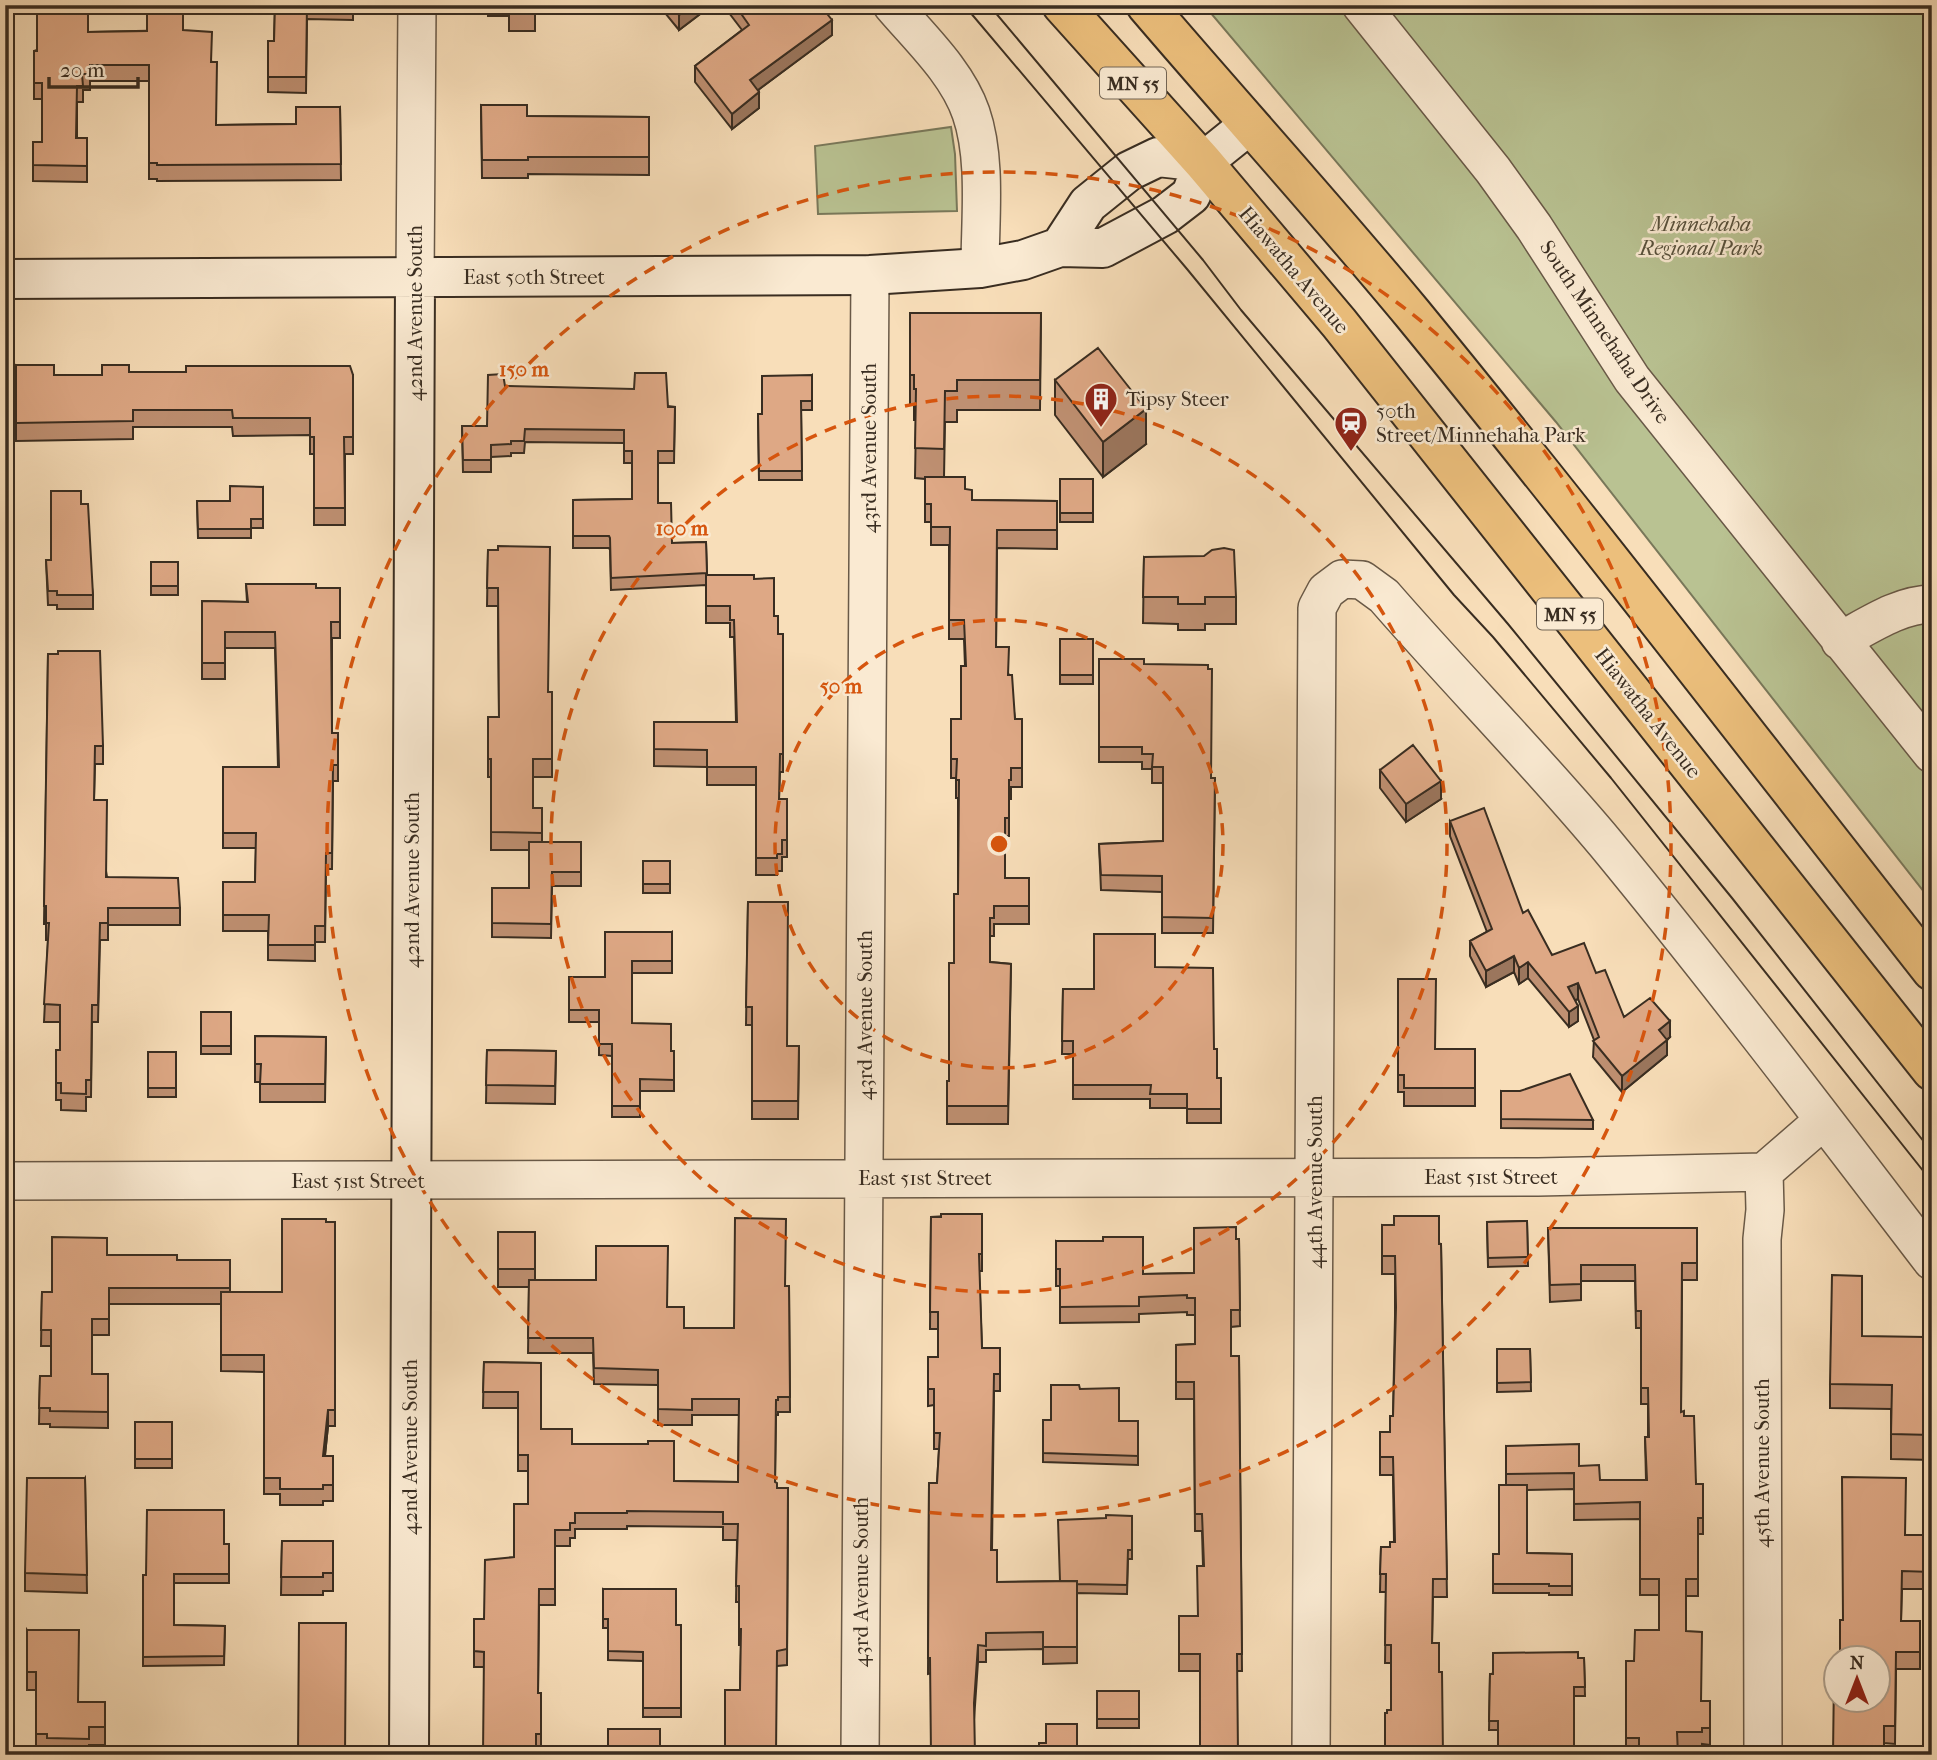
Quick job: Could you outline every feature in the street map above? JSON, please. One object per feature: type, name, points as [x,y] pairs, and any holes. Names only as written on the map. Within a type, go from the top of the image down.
[{"type":"highway","name":"Hiawatha Avenue","points":[[1062,5],[1203,162],[1339,323],[1932,1071]]},
{"type":"highway","name":"MN 55","points":[[1146,5],[1299,179],[1518,444],[1932,971]]},
{"type":"street","name":"42nd Avenue South","points":[[409,1755],[417,5]]},
{"type":"street","points":[[892,5],[949,72],[971,112],[979,153],[979,268]]},
{"type":"street","name":"South Minnehaha Drive","points":[[1361,5],[1472,143],[1520,208],[1632,379],[1932,754]]},
{"type":"street","points":[[1060,247],[1088,204],[1129,171],[1158,157],[1203,162],[1249,125]]},
{"type":"street","name":"East 50th Street","points":[[5,279],[870,275],[979,268],[1023,260],[1060,247],[1103,248],[1165,215],[1191,195],[1203,162]]},
{"type":"street","name":"43rd Avenue South","points":[[860,1755],[870,275]]},
{"type":"street","name":"44th Avenue South","points":[[1311,1755],[1317,608],[1326,591],[1342,579],[1362,580],[1384,596],[1509,732],[1606,844],[1824,1120]]},
{"type":"street","points":[[1840,641],[1899,612],[1919,604],[1932,604]]},
{"type":"street","points":[[1764,1172],[1824,1120],[1932,1261]]},
{"type":"street","name":"East 51st Street","points":[[5,1181],[1538,1177],[1764,1172]]},
{"type":"street","name":"45th Avenue South","points":[[1763,1755],[1764,1172]]},
{"type":"green space","name":"Minnehaha Regional Park","points":[[1204,5],[1932,5],[1932,902],[1556,422]]},
{"type":"green space","points":[[951,127],[957,211],[818,214],[815,146]]},
{"type":"building","points":[[37,5],[88,5],[88,32],[147,31],[147,5],[183,5],[183,30],[212,32],[211,62],[217,62],[216,125],[296,124],[296,107],[340,107],[341,164],[149,163],[149,65],[90,65],[90,74],[82,74],[83,86],[77,86],[76,138],[87,138],[87,166],[33,165],[33,142],[42,142],[42,83],[34,83]]},
{"type":"building","points":[[275,5],[307,5],[306,77],[268,77],[268,41],[274,41]]},
{"type":"building","points":[[509,5],[535,5],[535,13],[509,13]]},
{"type":"building","points":[[671,5],[691,5],[679,15]]},
{"type":"building","points":[[735,5],[820,5],[832,20],[750,80],[759,92],[732,114],[695,66],[749,25]]},
{"type":"building","points":[[481,105],[527,105],[527,116],[649,117],[649,157],[528,157],[528,160],[482,160]]},
{"type":"building","points":[[910,313],[1041,313],[1040,380],[957,380],[957,391],[945,391],[944,449],[915,448],[916,389],[914,375],[910,375]]},
{"type":"building","points":[[1098,348],[1146,409],[1103,442],[1055,380]]},
{"type":"building","points":[[16,365],[54,365],[54,375],[102,375],[102,365],[129,365],[129,372],[186,372],[186,366],[350,366],[353,375],[353,437],[344,437],[345,508],[314,508],[314,437],[310,437],[310,418],[233,418],[232,410],[133,410],[133,421],[16,423]]},
{"type":"building","points":[[635,373],[666,373],[668,407],[675,407],[674,451],[658,451],[658,503],[671,503],[672,543],[706,542],[707,573],[611,578],[609,536],[573,536],[573,500],[632,499],[632,451],[624,451],[624,430],[525,429],[524,441],[491,445],[491,460],[463,460],[462,426],[487,426],[488,375],[503,374],[505,386],[634,389]]},
{"type":"building","points":[[812,375],[812,401],[801,401],[802,471],[759,471],[758,414],[762,414],[762,376]]},
{"type":"building","points":[[925,477],[965,477],[965,489],[972,490],[972,500],[1057,501],[1057,530],[997,530],[996,647],[1009,647],[1008,675],[1012,675],[1015,719],[1022,719],[1022,768],[1011,768],[1009,780],[1009,818],[1005,818],[1005,878],[1029,878],[1029,906],[994,906],[994,918],[990,918],[990,962],[1011,964],[1008,1106],[947,1106],[949,963],[954,963],[954,894],[958,894],[959,780],[956,780],[957,759],[951,759],[951,719],[961,719],[961,666],[966,666],[964,620],[949,620],[950,527],[931,527],[931,504],[925,504]]},
{"type":"building","points":[[1060,479],[1093,479],[1093,513],[1060,513]]},
{"type":"building","points":[[230,486],[263,487],[263,519],[251,519],[251,529],[198,529],[197,501],[230,501]]},
{"type":"building","points":[[51,491],[81,491],[81,504],[88,504],[93,595],[57,595],[57,591],[48,591],[46,560],[51,560]]},
{"type":"building","points":[[498,546],[550,547],[548,692],[552,692],[552,759],[533,759],[533,808],[542,808],[542,833],[491,832],[488,717],[499,717],[498,588],[487,588],[488,550],[498,550]]},
{"type":"building","points":[[1212,550],[1234,550],[1236,597],[1205,597],[1205,604],[1178,604],[1178,597],[1143,597],[1144,557],[1204,556]]},
{"type":"building","points":[[151,562],[178,562],[178,586],[151,586]]},
{"type":"building","points":[[706,575],[754,575],[754,579],[774,578],[774,616],[778,616],[778,634],[783,634],[783,754],[780,754],[779,799],[787,799],[787,840],[782,840],[782,854],[777,854],[777,858],[756,858],[756,767],[707,767],[707,750],[654,749],[654,722],[737,722],[734,620],[730,620],[730,606],[706,606]]},
{"type":"building","points":[[246,584],[316,584],[316,588],[340,588],[340,622],[331,622],[332,733],[338,733],[338,765],[333,765],[332,853],[326,853],[325,926],[315,926],[315,945],[268,945],[269,915],[223,915],[223,882],[255,882],[256,833],[223,833],[223,767],[279,767],[275,632],[225,632],[225,663],[202,663],[202,601],[248,602]]},
{"type":"building","points":[[1060,639],[1093,639],[1093,675],[1060,675]]},
{"type":"building","points":[[58,651],[100,651],[103,746],[95,746],[94,800],[107,800],[106,877],[178,878],[180,908],[108,908],[108,923],[100,923],[98,1005],[92,1005],[91,1080],[86,1080],[86,1094],[61,1093],[61,1083],[56,1083],[56,1050],[60,1050],[60,1005],[44,1004],[49,923],[46,923],[44,906],[48,654],[58,654]]},
{"type":"building","points":[[1099,659],[1144,659],[1144,664],[1208,665],[1208,669],[1212,669],[1211,778],[1215,778],[1213,918],[1162,917],[1162,876],[1101,875],[1099,844],[1163,841],[1163,767],[1152,767],[1153,754],[1142,754],[1142,747],[1099,747]]},
{"type":"building","points":[[1413,745],[1441,781],[1406,804],[1380,770]]},
{"type":"building","points":[[1484,808],[1523,913],[1528,910],[1552,955],[1584,943],[1596,973],[1605,970],[1624,1017],[1650,998],[1670,1021],[1659,1030],[1667,1040],[1622,1076],[1593,1041],[1599,1037],[1578,983],[1568,987],[1578,1006],[1569,1012],[1528,962],[1519,968],[1514,956],[1486,971],[1470,941],[1492,929],[1450,821]]},
{"type":"building","points":[[529,842],[581,842],[581,872],[552,872],[551,924],[492,923],[492,888],[529,888]]},
{"type":"building","points":[[643,861],[670,861],[670,884],[643,884]]},
{"type":"building","points":[[748,902],[788,902],[787,1046],[799,1046],[798,1101],[752,1101],[752,1007],[746,1007]]},
{"type":"building","points":[[605,932],[672,932],[672,961],[632,961],[632,1023],[671,1024],[671,1051],[674,1051],[674,1080],[640,1079],[640,1106],[612,1106],[612,1044],[599,1044],[599,1010],[569,1010],[569,977],[605,977]]},
{"type":"building","points":[[1094,934],[1155,934],[1155,967],[1213,968],[1214,1049],[1217,1049],[1217,1078],[1221,1078],[1221,1109],[1187,1109],[1187,1094],[1150,1094],[1151,1085],[1073,1085],[1073,1041],[1062,1041],[1063,989],[1094,989]]},
{"type":"building","points":[[1398,979],[1436,979],[1435,1049],[1475,1049],[1475,1088],[1404,1088],[1404,1075],[1398,1075]]},
{"type":"building","points":[[201,1012],[231,1012],[231,1046],[201,1046]]},
{"type":"building","points":[[255,1036],[326,1037],[325,1084],[260,1084],[261,1064],[255,1064]]},
{"type":"building","points":[[487,1050],[556,1051],[555,1086],[486,1085]]},
{"type":"building","points":[[148,1052],[176,1052],[176,1088],[148,1088]]},
{"type":"building","points":[[1570,1074],[1593,1120],[1501,1119],[1501,1091],[1520,1091]]},
{"type":"building","points":[[941,1214],[982,1214],[982,1254],[979,1254],[982,1348],[1000,1348],[1000,1374],[994,1374],[991,1550],[997,1550],[997,1582],[1077,1581],[1077,1647],[1043,1647],[1043,1632],[986,1633],[986,1646],[978,1645],[974,1703],[975,1755],[931,1755],[928,1658],[929,1483],[937,1483],[940,1433],[934,1433],[934,1389],[928,1389],[928,1357],[938,1357],[938,1312],[930,1312],[931,1217],[941,1217]]},
{"type":"building","points":[[1394,1216],[1439,1216],[1447,1579],[1433,1579],[1432,1643],[1439,1643],[1439,1672],[1442,1672],[1443,1755],[1385,1755],[1385,1713],[1391,1710],[1391,1645],[1385,1645],[1386,1574],[1380,1574],[1381,1547],[1390,1547],[1390,1542],[1395,1542],[1393,1457],[1380,1457],[1380,1432],[1390,1432],[1390,1416],[1393,1416],[1396,1307],[1395,1256],[1382,1256],[1382,1225],[1394,1225]]},
{"type":"building","points":[[735,1218],[786,1219],[785,1286],[789,1286],[790,1397],[778,1397],[776,1400],[775,1482],[777,1488],[788,1488],[787,1649],[777,1651],[776,1755],[725,1755],[725,1690],[740,1690],[741,1629],[739,1586],[736,1586],[738,1524],[723,1524],[723,1512],[627,1511],[575,1513],[575,1523],[570,1523],[570,1530],[555,1530],[555,1589],[539,1589],[538,1693],[541,1693],[541,1734],[536,1734],[536,1755],[483,1755],[484,1652],[474,1651],[474,1619],[484,1619],[485,1560],[514,1557],[514,1504],[528,1504],[528,1455],[518,1455],[518,1392],[483,1392],[484,1362],[541,1363],[541,1429],[572,1429],[572,1444],[648,1444],[648,1441],[674,1441],[674,1481],[738,1482],[739,1399],[692,1399],[692,1410],[658,1409],[658,1370],[594,1368],[593,1338],[528,1338],[529,1280],[596,1280],[596,1246],[668,1246],[667,1307],[684,1307],[684,1328],[734,1328]]},
{"type":"building","points":[[282,1219],[326,1219],[326,1222],[335,1222],[335,1410],[328,1410],[323,1456],[333,1456],[333,1485],[323,1485],[323,1489],[280,1489],[280,1478],[264,1478],[264,1355],[221,1355],[221,1292],[282,1292]]},
{"type":"building","points":[[1527,1221],[1528,1257],[1488,1258],[1487,1222]]},
{"type":"building","points":[[1236,1227],[1236,1239],[1239,1239],[1240,1310],[1231,1310],[1231,1356],[1239,1356],[1242,1654],[1237,1654],[1238,1754],[1242,1755],[1195,1755],[1195,1752],[1200,1753],[1200,1654],[1179,1654],[1179,1616],[1198,1616],[1197,1566],[1204,1566],[1202,1514],[1195,1514],[1194,1382],[1176,1382],[1176,1345],[1195,1344],[1195,1298],[1187,1298],[1187,1295],[1139,1297],[1139,1306],[1060,1307],[1060,1269],[1056,1269],[1056,1241],[1103,1241],[1103,1237],[1143,1237],[1143,1274],[1194,1273],[1194,1228]]},
{"type":"building","points":[[1548,1228],[1697,1228],[1697,1263],[1682,1263],[1681,1412],[1684,1411],[1684,1416],[1694,1416],[1696,1484],[1703,1484],[1703,1518],[1698,1518],[1698,1579],[1686,1579],[1686,1631],[1702,1632],[1701,1701],[1710,1701],[1710,1728],[1702,1728],[1702,1732],[1677,1732],[1678,1755],[1639,1755],[1639,1738],[1626,1738],[1626,1661],[1634,1661],[1635,1630],[1659,1630],[1659,1579],[1640,1579],[1640,1502],[1574,1504],[1574,1473],[1506,1474],[1506,1446],[1579,1444],[1579,1466],[1599,1465],[1600,1480],[1647,1480],[1645,1437],[1649,1437],[1648,1388],[1641,1388],[1641,1311],[1636,1311],[1635,1265],[1581,1265],[1581,1284],[1550,1285]]},
{"type":"building","points":[[498,1232],[535,1232],[535,1269],[498,1269]]},
{"type":"building","points":[[52,1237],[107,1238],[107,1255],[177,1255],[177,1260],[230,1260],[230,1288],[109,1288],[109,1319],[92,1319],[92,1374],[108,1374],[108,1412],[50,1411],[50,1408],[39,1408],[40,1376],[51,1376],[51,1330],[41,1330],[42,1292],[52,1292]]},
{"type":"building","points":[[1832,1275],[1862,1276],[1862,1336],[1925,1337],[1924,1398],[1932,1398],[1932,1435],[1891,1434],[1892,1385],[1830,1384]]},
{"type":"building","points":[[1497,1349],[1530,1349],[1531,1382],[1497,1383]]},
{"type":"building","points":[[1051,1385],[1079,1385],[1080,1389],[1119,1388],[1119,1421],[1138,1421],[1138,1456],[1043,1453],[1043,1420],[1051,1420]]},
{"type":"building","points":[[135,1422],[172,1422],[172,1459],[135,1459]]},
{"type":"building","points":[[1842,1477],[1906,1478],[1905,1535],[1932,1535],[1932,1572],[1902,1571],[1901,1621],[1920,1621],[1920,1652],[1896,1652],[1895,1726],[1884,1726],[1884,1755],[1833,1755],[1834,1714],[1892,1714],[1892,1644],[1840,1644],[1840,1620],[1843,1620]]},
{"type":"building","points":[[27,1478],[85,1478],[87,1575],[25,1573]]},
{"type":"building","points":[[1499,1485],[1527,1485],[1527,1553],[1572,1554],[1572,1586],[1493,1584],[1493,1554],[1499,1554]]},
{"type":"building","points":[[147,1510],[224,1510],[224,1544],[229,1544],[229,1574],[174,1574],[174,1625],[225,1626],[224,1656],[143,1657],[143,1575],[146,1575]]},
{"type":"building","points":[[1106,1515],[1132,1516],[1132,1550],[1128,1550],[1127,1585],[1060,1581],[1058,1520],[1106,1518]]},
{"type":"building","points":[[282,1541],[333,1541],[333,1573],[323,1573],[323,1577],[281,1577]]},
{"type":"building","points":[[603,1589],[676,1589],[676,1625],[681,1625],[681,1708],[643,1708],[643,1652],[608,1651],[608,1619],[603,1619]]},
{"type":"building","points":[[299,1623],[346,1623],[345,1755],[298,1755]]},
{"type":"building","points":[[27,1630],[79,1630],[78,1702],[105,1702],[105,1727],[89,1727],[89,1739],[47,1738],[47,1734],[36,1734],[36,1672],[27,1672]]},
{"type":"building","points":[[1578,1652],[1578,1658],[1584,1658],[1585,1687],[1574,1687],[1574,1755],[1498,1755],[1498,1721],[1489,1721],[1493,1653]]},
{"type":"building","points":[[1097,1691],[1139,1691],[1139,1719],[1097,1719]]},
{"type":"building","points":[[1046,1724],[1077,1724],[1077,1755],[1039,1755],[1039,1743],[1046,1743]]},
{"type":"building","points":[[608,1729],[660,1729],[660,1755],[608,1755]]},
{"type":"tram line","points":[[964,5],[1187,269],[1454,595],[1493,637],[1611,778],[1932,1182]]},
{"type":"tram line","points":[[989,5],[1203,260],[1241,310],[1508,624],[1732,898],[1932,1152]]},
{"type":"place","name":"Tipsy Steer","points":[[1101,429]]},
{"type":"place","name":"50th Street/Minnehaha Park","points":[[1351,453]]}]
